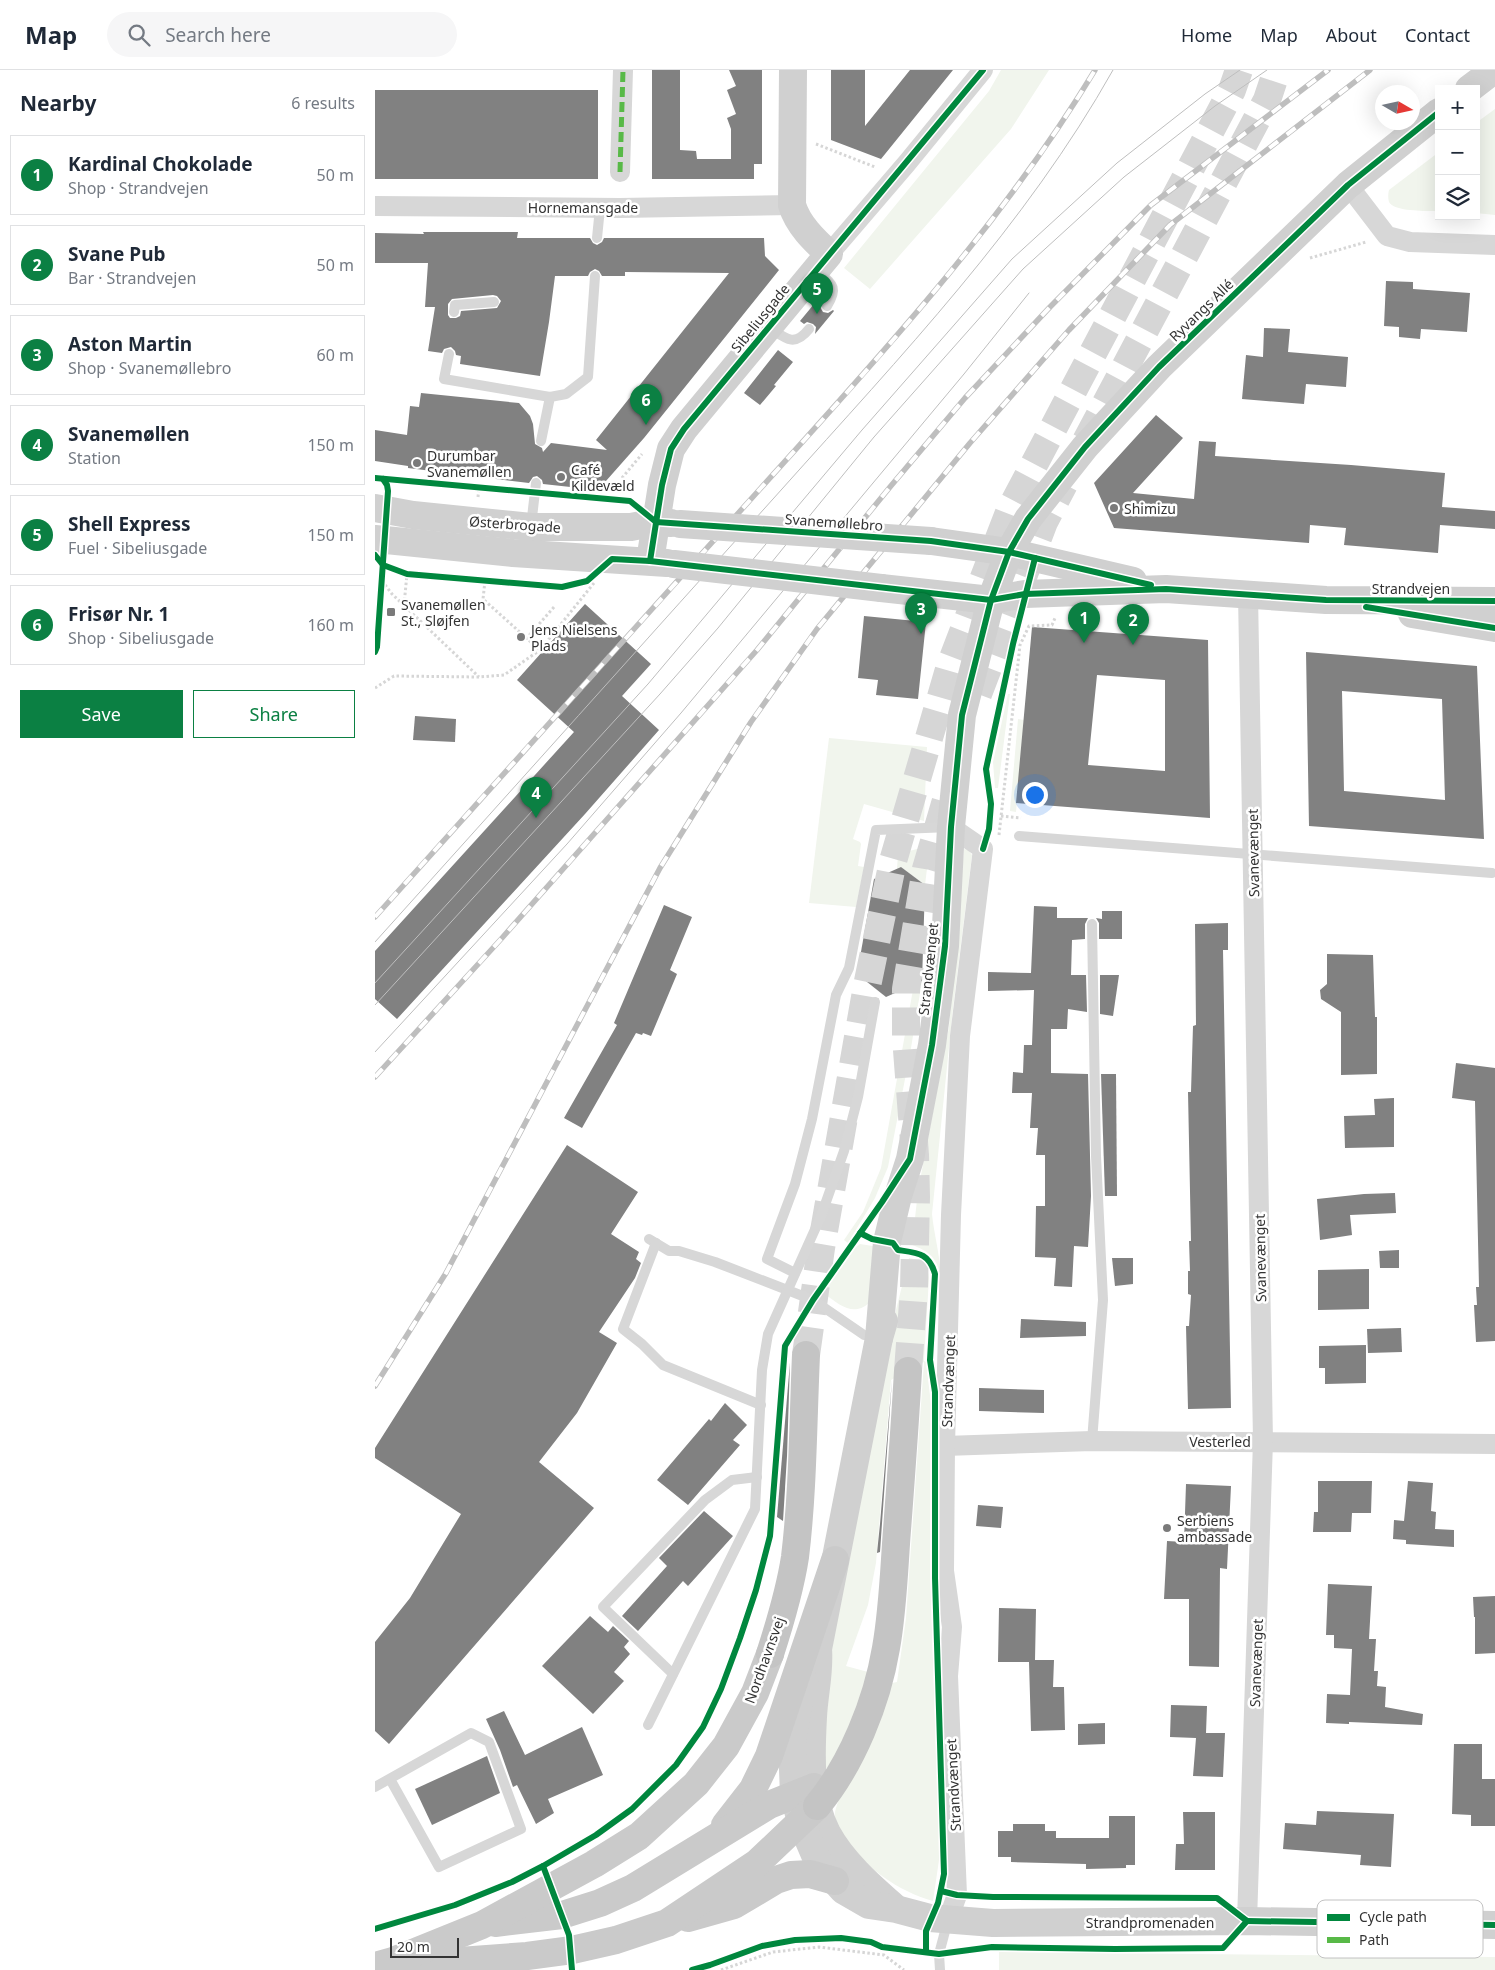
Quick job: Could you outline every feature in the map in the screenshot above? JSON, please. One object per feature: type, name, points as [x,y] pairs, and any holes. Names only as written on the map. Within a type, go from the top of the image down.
[{"type":"highway","name":"Nordhavnsvej","points":[[770,1654],[780,1621],[794,1560],[799,1510],[806,1355]]},
{"type":"highway","points":[[807,1803],[832,1788],[850,1755],[875,1697],[887,1647],[909,1371]]},
{"type":"main road","points":[[713,1840],[753,1789],[769,1756],[835,1560]]},
{"type":"main road","name":"Nordhavnsvej","points":[[481,1925],[594,1864],[639,1836],[696,1784],[726,1746],[755,1693],[770,1654]]},
{"type":"main road","points":[[384,1964],[481,1925],[562,1914],[600,1903],[633,1888],[769,1805],[807,1803]]},
{"type":"main road","points":[[667,1923],[757,1863],[807,1803]]},
{"type":"main road","points":[[594,1864],[596,1887],[600,1903],[615,1940]]},
{"type":"main road","points":[[384,1964],[527,1956],[572,1950],[615,1940],[667,1923],[734,1905],[776,1880],[791,1875],[810,1874],[835,1881]]},
{"type":"street","points":[[620,172],[623,70]]},
{"type":"street","points":[[793,70],[792,205],[794,212],[813,240],[822,262]]},
{"type":"street","name":"Sibeliusgade","points":[[662,563],[668,523],[662,484],[671,449],[684,429],[983,70]]},
{"type":"street","points":[[1474,85],[1494,70]]},
{"type":"street","name":"Ryvangs Allé","points":[[991,600],[1009,552],[1028,519],[1091,439],[1159,367],[1348,186],[1435,115]]},
{"type":"street","points":[[1348,186],[1387,236],[1410,242],[1495,245]]},
{"type":"street","name":"Hornemansgade","points":[[375,206],[600,208],[792,205]]},
{"type":"street","name":"Østerbrogade","points":[[375,508],[413,515],[531,527],[631,526],[668,523]]},
{"type":"street","name":"Svanemøllebro","points":[[668,523],[931,541],[1009,552]]},
{"type":"street","name":"Østerbrogade","points":[[380,540],[513,553],[662,563]]},
{"type":"street","name":"Strandvejen","points":[[1009,552],[1166,589]]},
{"type":"street","points":[[662,563],[991,600]]},
{"type":"street","name":"Strandvejen","points":[[991,600],[1025,594],[1166,589],[1326,600],[1495,601]]},
{"type":"street","name":"Svanevænget","points":[[1247,1921],[1263,1441],[1248,594]]},
{"type":"street","name":"Strandvænget","points":[[807,1803],[792,1744],[799,1700],[818,1649],[879,1338],[905,1251],[911,1204],[910,1159],[932,1045],[945,946],[951,827],[962,715],[991,600]]},
{"type":"street","name":"Strandvejen","points":[[1326,600],[1495,628]]},
{"type":"street","points":[[951,827],[983,849]]},
{"type":"street","name":"Strandvænget","points":[[948,1920],[957,1895],[948,1676],[953,1627],[945,1571],[945,1446],[951,1215],[960,1036],[983,849]]},
{"type":"street","name":"Vesterled","points":[[945,1446],[1092,1441],[1495,1444]]},
{"type":"street","name":"Strandpromenaden","points":[[807,1803],[818,1862],[843,1890],[869,1905],[896,1909],[930,1918],[1010,1923],[1317,1922]]},
{"type":"street","name":"Strandpromenaden","points":[[807,1803],[852,1868],[896,1909]]},
{"type":"lane","points":[[597,238],[600,208]]},
{"type":"lane","points":[[822,262],[834,295],[827,306]]},
{"type":"lane","points":[[449,354],[444,380],[551,396],[566,394],[588,377],[595,276]]},
{"type":"lane","points":[[453,312],[455,305],[494,302]]},
{"type":"lane","points":[[769,326],[788,340],[795,340],[804,335],[809,328]]},
{"type":"lane","points":[[541,441],[551,396]]},
{"type":"lane","points":[[531,527],[536,484]]},
{"type":"lane","points":[[795,1273],[767,1259],[795,1184],[812,1118],[837,995],[849,968],[876,830],[951,827]]},
{"type":"lane","points":[[1019,836],[1492,873]]},
{"type":"lane","points":[[1092,924],[1096,1156],[1103,1300],[1092,1441]]},
{"type":"lane","points":[[648,1724],[755,1509],[763,1370],[768,1334],[821,1216],[844,1150],[858,1097],[875,1002]]},
{"type":"lane","points":[[761,1405],[663,1365],[642,1344],[623,1329],[653,1241],[669,1251],[679,1251],[813,1300],[865,1335],[879,1338]]},
{"type":"lane","points":[[673,1674],[603,1607],[705,1500],[732,1480],[757,1477]]},
{"type":"lane","points":[[375,1787],[389,1779],[471,1733],[489,1742],[521,1829],[439,1867],[389,1779]]},
{"type":"lane","points":[[939,1970],[939,1954],[948,1920]]},
{"type":"path","points":[[792,135],[897,175]]},
{"type":"path","points":[[1303,260],[1387,236]]},
{"type":"path","points":[[622,478],[647,449]]},
{"type":"path","points":[[470,487],[489,488]]},
{"type":"path","points":[[478,497],[479,488]]},
{"type":"path","points":[[380,540],[381,592]]},
{"type":"path","points":[[587,581],[613,559]]},
{"type":"path","points":[[375,688],[394,676],[479,677],[504,675],[541,651],[613,559]]},
{"type":"path","points":[[399,571],[407,574],[417,574]]},
{"type":"path","points":[[404,605],[407,574]]},
{"type":"path","points":[[475,580],[494,582]]},
{"type":"path","points":[[382,581],[404,605],[479,677]]},
{"type":"path","points":[[485,581],[483,599],[541,651]]},
{"type":"path","points":[[983,849],[996,852],[1020,646],[1029,626],[1052,625],[1065,593]]},
{"type":"path","points":[[526,639],[554,607]]},
{"type":"path","points":[[376,648],[378,637]]},
{"type":"path","points":[[1001,816],[1020,818]]},
{"type":"path","points":[[721,1970],[773,1952],[819,1947],[884,1955],[904,1970]]},
{"type":"shaded area","points":[[1001,70],[1049,70],[1011,129],[870,289],[844,268],[989,91]]},
{"type":"shaded area","points":[[1495,109],[1495,215],[1480,213],[1480,120]]},
{"type":"shaded area","points":[[1435,155],[1435,211],[1398,208],[1389,202],[1389,190]]},
{"type":"shaded area","points":[[1008,694],[1010,694],[998,788],[995,788],[993,762]]},
{"type":"shaded area","points":[[1018,719],[1024,720],[1016,812],[1010,811]]},
{"type":"shaded area","points":[[829,738],[927,747],[924,821],[864,804],[853,839],[861,844],[858,866],[864,867],[856,907],[809,903]]},
{"type":"shaded area","points":[[917,849],[929,852],[925,885],[901,867],[897,869],[898,854]]},
{"type":"shaded area","points":[[964,849],[968,850],[972,855],[953,1008],[932,1214],[940,1273],[931,1255],[912,1245],[918,1191],[949,1027]]},
{"type":"shaded area","points":[[922,981],[888,1167],[875,1198],[848,1243],[844,1240],[863,1212],[881,1168],[914,984]]},
{"type":"shaded area","points":[[860,1244],[879,1247],[869,1303],[863,1307],[852,1309],[836,1302],[826,1295],[825,1291]]},
{"type":"shaded area","points":[[909,1258],[917,1260],[926,1266],[929,1278],[924,1361],[926,1362],[931,1404],[930,1572],[939,1837],[939,1860],[933,1901],[920,1897],[884,1878],[854,1850],[838,1826],[835,1816],[839,1799],[892,1683],[897,1682],[906,1618],[924,1362],[891,1380],[876,1563],[868,1605],[846,1666],[868,1672],[856,1710],[844,1739],[838,1752],[824,1771],[826,1679],[894,1318]]},
{"type":"shaded area","points":[[999,1952],[1317,1955],[1317,1958],[1495,1957],[1495,1970],[999,1970]]},
{"type":"building","points":[[652,70],[680,70],[680,150],[696,151],[697,159],[731,159],[731,129],[727,118],[736,114],[727,90],[736,86],[729,70],[762,70],[762,164],[754,164],[754,179],[652,179]]},
{"type":"building","points":[[831,70],[865,70],[865,126],[910,70],[953,70],[881,159],[831,140]]},
{"type":"building","points":[[375,90],[598,90],[598,179],[375,179]]},
{"type":"building","points":[[423,232],[518,232],[517,238],[590,238],[597,245],[604,238],[764,238],[765,256],[779,270],[644,438],[598,490],[543,484],[542,480],[537,476],[533,477],[529,483],[408,468],[408,466],[375,461],[375,430],[407,435],[410,406],[419,407],[421,393],[519,403],[530,416],[533,424],[535,444],[542,448],[543,452],[551,443],[607,450],[596,440],[729,273],[625,272],[625,276],[602,276],[595,269],[588,276],[555,276],[540,376],[460,364],[461,356],[456,355],[451,347],[444,349],[442,353],[428,351],[435,307],[425,307],[428,263],[375,263],[375,233],[424,234]],"holes":[[[497,296],[501,301],[497,308],[461,311],[460,316],[456,318],[450,318],[448,315],[448,304],[452,299]]]},
{"type":"building","points":[[1386,281],[1413,282],[1413,289],[1470,293],[1467,332],[1421,329],[1420,339],[1399,337],[1399,327],[1384,326]]},
{"type":"building","points":[[819,298],[822,301],[820,307],[823,312],[834,311],[815,334],[816,327],[813,324],[807,322],[804,324],[800,321]]},
{"type":"building","points":[[1264,328],[1290,329],[1288,352],[1348,357],[1346,387],[1306,384],[1304,404],[1242,399],[1246,355],[1263,357]]},
{"type":"building","points":[[778,350],[793,362],[760,405],[744,393]]},
{"type":"building","points":[[1156,415],[1183,438],[1133,493],[1194,499],[1199,441],[1216,442],[1215,456],[1445,473],[1442,507],[1495,511],[1495,529],[1440,525],[1438,553],[1344,545],[1346,528],[1310,525],[1309,543],[1114,528],[1094,483]]},
{"type":"building","points":[[585,604],[651,664],[622,696],[659,730],[585,814],[397,1019],[375,999],[375,951],[574,732],[517,680]]},
{"type":"building","points":[[864,616],[926,622],[918,699],[876,695],[878,680],[858,678]]},
{"type":"building","points":[[1032,627],[1208,640],[1210,818],[1016,803]],"holes":[[[1097,675],[1165,680],[1165,771],[1088,765]]]},
{"type":"building","points":[[1306,652],[1477,666],[1484,839],[1309,826]],"holes":[[[1342,691],[1442,699],[1445,800],[1344,791]]]},
{"type":"building","points":[[415,716],[456,719],[455,742],[413,740]]},
{"type":"building","points":[[901,867],[925,885],[922,981],[886,997],[857,974],[874,879]]},
{"type":"building","points":[[664,905],[692,917],[670,970],[677,974],[651,1036],[636,1033],[582,1128],[564,1118],[617,1025],[614,1023]]},
{"type":"building","points":[[1034,906],[1057,907],[1057,918],[1088,918],[1085,924],[1085,939],[1072,940],[1071,975],[1086,975],[1087,1012],[1068,1009],[1067,1029],[1051,1029],[1051,1073],[1088,1074],[1091,1196],[1088,1247],[1074,1246],[1072,1287],[1054,1286],[1056,1258],[1035,1257],[1036,1206],[1045,1206],[1045,1155],[1036,1155],[1038,1128],[1030,1128],[1032,1093],[1012,1093],[1013,1072],[1023,1073],[1024,1045],[1032,1045],[1034,990],[988,991],[988,972],[1031,973]]},
{"type":"building","points":[[1102,911],[1122,911],[1122,939],[1099,939],[1099,923],[1096,918],[1102,919]]},
{"type":"building","points":[[1228,923],[1228,950],[1223,950],[1231,1408],[1188,1409],[1186,1326],[1189,1326],[1191,1295],[1188,1294],[1188,1271],[1190,1271],[1189,1241],[1191,1241],[1188,1092],[1191,1092],[1193,1026],[1196,1025],[1195,924]]},
{"type":"building","points":[[1327,954],[1373,955],[1375,1017],[1377,1017],[1377,1074],[1341,1075],[1341,1012],[1321,999],[1320,990],[1327,984]]},
{"type":"building","points":[[1100,975],[1119,975],[1113,1016],[1100,1014]]},
{"type":"building","points":[[1456,1063],[1495,1068],[1495,1341],[1476,1342],[1474,1305],[1477,1305],[1476,1287],[1479,1287],[1475,1101],[1452,1098]]},
{"type":"building","points":[[1101,1074],[1116,1074],[1117,1196],[1105,1196]]},
{"type":"building","points":[[1394,1098],[1394,1147],[1345,1148],[1344,1116],[1375,1115],[1374,1099]]},
{"type":"building","points":[[567,1145],[638,1192],[611,1234],[639,1252],[636,1259],[641,1263],[635,1278],[599,1332],[617,1343],[577,1413],[539,1462],[594,1508],[389,1744],[375,1731],[375,1642],[410,1598],[461,1514],[375,1458],[375,1448]]},
{"type":"building","points":[[1395,1193],[1396,1213],[1350,1215],[1352,1235],[1320,1240],[1317,1199]]},
{"type":"building","points":[[1399,1250],[1399,1268],[1380,1268],[1379,1251]]},
{"type":"building","points":[[1112,1258],[1133,1258],[1133,1284],[1115,1286]]},
{"type":"building","points":[[1369,1269],[1369,1309],[1318,1310],[1318,1270]]},
{"type":"building","points":[[1021,1319],[1086,1322],[1086,1336],[1020,1338]]},
{"type":"building","points":[[1401,1328],[1402,1352],[1368,1353],[1367,1329]]},
{"type":"building","points":[[1366,1345],[1366,1383],[1325,1384],[1325,1368],[1319,1368],[1319,1346]]},
{"type":"building","points":[[790,1362],[787,1456],[783,1521],[777,1517]]},
{"type":"building","points":[[892,1379],[880,1552],[877,1553],[880,1524]]},
{"type":"building","points":[[979,1388],[1044,1390],[1044,1413],[979,1411]]},
{"type":"building","points":[[725,1403],[747,1425],[733,1440],[740,1445],[688,1505],[657,1480]]},
{"type":"building","points":[[1318,1481],[1372,1481],[1371,1513],[1352,1513],[1351,1532],[1313,1532],[1314,1512],[1318,1512]]},
{"type":"building","points":[[1408,1481],[1433,1483],[1431,1511],[1436,1512],[1435,1529],[1454,1530],[1454,1547],[1406,1544],[1406,1540],[1393,1539],[1394,1520],[1404,1521]]},
{"type":"building","points":[[1186,1484],[1231,1486],[1227,1569],[1220,1568],[1219,1667],[1189,1666],[1189,1599],[1164,1599],[1167,1541],[1184,1542]]},
{"type":"building","points":[[978,1505],[1003,1507],[1001,1528],[976,1526]]},
{"type":"building","points":[[704,1511],[733,1536],[688,1586],[683,1581],[638,1631],[622,1616],[667,1566],[659,1558]]},
{"type":"building","points":[[1328,1584],[1372,1586],[1369,1639],[1376,1639],[1374,1671],[1378,1671],[1377,1686],[1386,1687],[1385,1707],[1423,1714],[1422,1725],[1326,1723],[1327,1694],[1350,1695],[1352,1649],[1334,1648],[1334,1635],[1326,1635]]},
{"type":"building","points":[[1495,1596],[1495,1653],[1475,1654],[1473,1597]]},
{"type":"building","points":[[999,1608],[1036,1609],[1035,1660],[1054,1660],[1053,1687],[1064,1687],[1065,1730],[1031,1731],[1029,1662],[998,1662]]},
{"type":"building","points":[[590,1616],[608,1632],[613,1626],[629,1641],[624,1647],[630,1654],[614,1672],[624,1681],[593,1714],[542,1666]]},
{"type":"building","points":[[1171,1705],[1207,1706],[1206,1733],[1225,1733],[1223,1777],[1193,1776],[1196,1738],[1170,1737]]},
{"type":"building","points":[[504,1711],[525,1755],[582,1727],[603,1775],[548,1799],[554,1813],[536,1824],[517,1785],[513,1787],[500,1750],[486,1719]]},
{"type":"building","points":[[1105,1723],[1105,1744],[1078,1745],[1078,1724]]},
{"type":"building","points":[[1454,1744],[1482,1744],[1482,1779],[1495,1779],[1495,1826],[1471,1826],[1471,1815],[1452,1814]]},
{"type":"building","points":[[487,1756],[500,1793],[432,1825],[415,1789]]},
{"type":"building","points":[[1317,1811],[1394,1814],[1391,1867],[1360,1865],[1361,1855],[1283,1849],[1285,1823],[1316,1825]]},
{"type":"building","points":[[1183,1812],[1215,1812],[1215,1870],[1175,1870],[1176,1844],[1184,1844]]},
{"type":"building","points":[[1109,1816],[1135,1816],[1135,1865],[1126,1865],[1126,1868],[1086,1869],[1086,1864],[1011,1862],[1011,1857],[998,1857],[998,1831],[1013,1831],[1013,1824],[1045,1824],[1045,1831],[1056,1831],[1056,1838],[1109,1838]]},
{"type":"tunnel","points":[[806,1355],[821,1248],[867,986],[893,861],[950,666],[1010,510],[1232,90],[1239,70]]},
{"type":"tunnel","points":[[1086,441],[1267,100],[1277,70]]},
{"type":"tunnel","points":[[978,694],[1044,522],[1064,484]]},
{"type":"tunnel","points":[[908,1371],[914,1289],[916,1197],[915,1155],[906,1037],[906,989],[926,869],[947,797]]},
{"type":"tram line","points":[[375,942],[916,339],[1001,236],[1041,182],[1079,127],[1113,70]]},
{"type":"tram line","points":[[375,983],[648,684],[862,430],[1012,259],[1117,163],[1205,94],[1240,70]]},
{"type":"tram line","points":[[375,1005],[660,694],[718,628],[874,437],[1023,269],[1124,177],[1215,106],[1267,70]]},
{"type":"tram line","points":[[375,1052],[567,844],[681,713],[964,374],[1029,293]]},
{"type":"railway","points":[[375,917],[894,339],[980,235],[1020,182],[1059,127],[1095,70]]},
{"type":"railway","points":[[375,1077],[502,938],[757,650],[965,398],[1050,307],[1151,205],[1328,70]]},
{"type":"railway","points":[[375,1386],[446,1273],[660,868],[751,722],[817,629],[970,443],[1069,330],[1170,225],[1370,70]]},
{"type":"marked path","points":[[620,172],[623,70]]},
{"type":"cycle path","points":[[650,561],[662,485],[671,449],[684,429],[983,70]]},
{"type":"cycle path","points":[[375,1929],[455,1905],[512,1882],[596,1835],[632,1809],[676,1765],[703,1727],[721,1689],[740,1638],[756,1590],[770,1536],[785,1346],[813,1300],[910,1159],[932,1045],[945,946],[951,827],[962,715],[991,600],[1009,552],[1028,519],[1085,447],[1159,367],[1348,185],[1435,115]]},
{"type":"cycle path","points":[[375,478],[630,501],[656,522]]},
{"type":"cycle path","points":[[375,652],[377,647],[388,491],[383,479]]},
{"type":"cycle path","points":[[656,522],[931,541],[1009,552],[1151,585]]},
{"type":"cycle path","points":[[375,555],[383,565],[407,574],[562,587],[587,581],[612,559],[650,561],[991,600],[1025,594],[1166,589],[1326,600],[1495,601]]},
{"type":"cycle path","points":[[983,849],[989,829],[991,804],[986,769],[1013,644],[1035,558]]},
{"type":"cycle path","points":[[1366,607],[1495,628]]},
{"type":"cycle path","points":[[860,1233],[872,1239],[893,1243],[898,1250],[922,1255],[933,1267],[935,1274],[930,1360],[935,1392],[935,1578],[944,1874],[938,1903],[926,1931],[926,1952]]},
{"type":"cycle path","points":[[543,1866],[569,1935],[572,1970]]},
{"type":"cycle path","points":[[941,1891],[957,1895],[993,1897],[1217,1898],[1247,1921]]},
{"type":"cycle path","points":[[1247,1921],[1317,1922]]},
{"type":"cycle path","points":[[692,1970],[762,1946],[795,1940],[841,1938],[871,1942],[882,1947],[939,1954],[992,1947],[1223,1948],[1247,1921]]},
{"type":"cycle path","points":[[1483,1925],[1495,1925]]},
{"type":"place","name":"Shell Express","points":[[817,314]]},
{"type":"place","name":"Frisør Nr. 1","points":[[646,425]]},
{"type":"place","name":"Durumbar Svanemøllen","points":[[417,463]]},
{"type":"place","name":"Café Kildevæld","points":[[561,477]]},
{"type":"place","name":"Shimizu","points":[[1114,508]]},
{"type":"place","name":"Svanemøllen St., Sløjfen","points":[[391,612]]},
{"type":"place","name":"Aston Martin","points":[[921,634]]},
{"type":"place","name":"Jens Nielsens Plads","points":[[521,637]]},
{"type":"place","name":"Kardinal Chokolade","points":[[1084,643]]},
{"type":"place","name":"Svane Pub","points":[[1133,645]]},
{"type":"place","name":"Svanemøllen","points":[[536,818]]},
{"type":"place","name":"Serbiens ambassade","points":[[1167,1528]]}]
